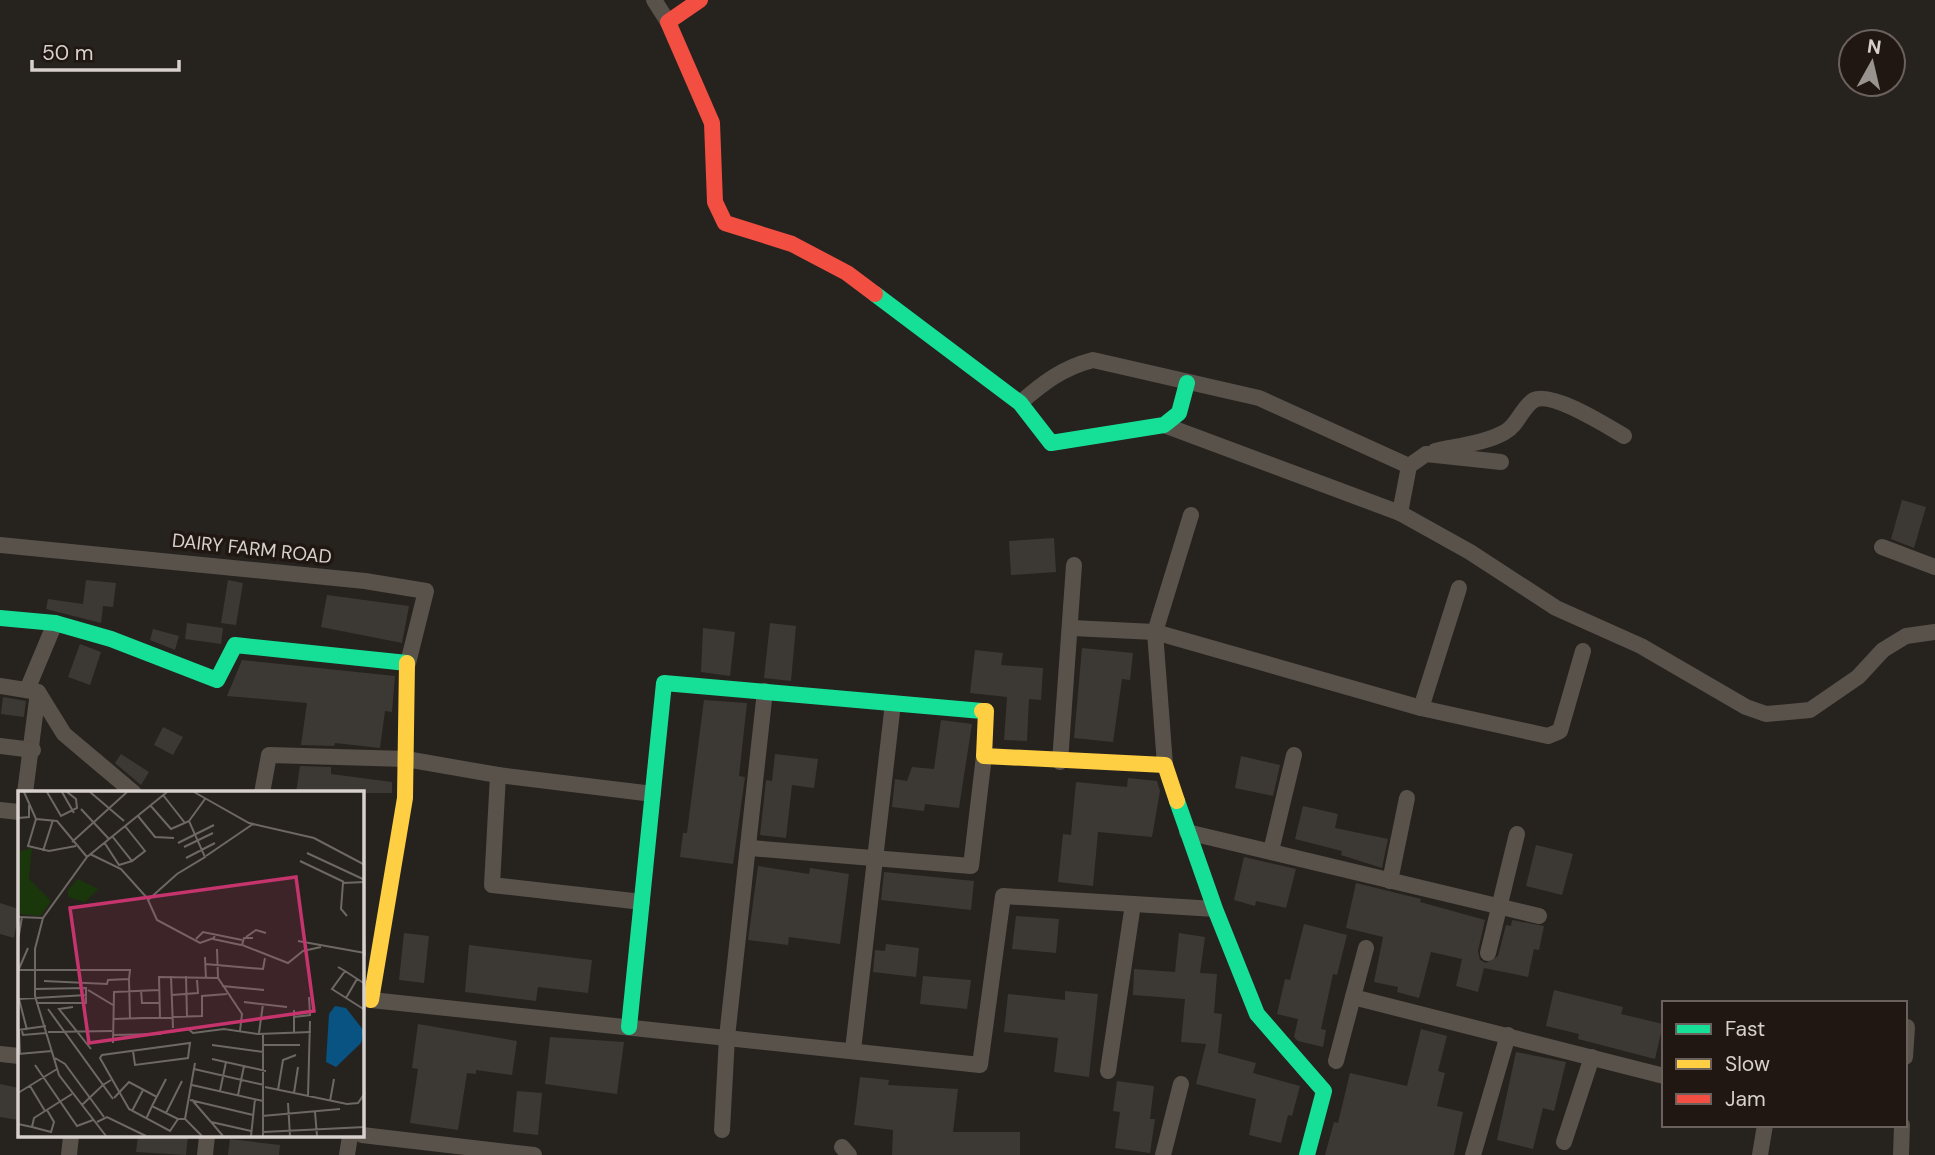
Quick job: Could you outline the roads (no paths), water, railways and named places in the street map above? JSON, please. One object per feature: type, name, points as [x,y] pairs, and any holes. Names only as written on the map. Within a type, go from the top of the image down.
[{"type":"street","points":[[654,0],[668,22],[712,123],[715,202],[724,223],[746,232],[792,244],[846,273],[1020,403],[1051,443],[1176,421],[1183,409],[1187,383]]},
{"type":"street","points":[[668,22],[700,0]]},
{"type":"street","points":[[1020,403],[1051,376],[1071,366],[1093,360],[1259,398],[1409,466]]},
{"type":"street","points":[[1400,513],[1409,466],[1426,454],[1504,433],[1532,401],[1540,398],[1588,414],[1624,436]]},
{"type":"street","points":[[1164,425],[1400,513],[1471,552],[1556,608],[1641,646],[1746,706],[1766,714],[1810,710],[1857,677],[1884,650],[1906,636],[1935,632]]},
{"type":"street","points":[[1426,454],[1501,462]]},
{"type":"street","points":[[1191,515],[1155,632],[1165,765],[1214,909],[1257,1014],[1324,1091],[1307,1155]]},
{"type":"street","name":"DAIRY FARM ROAD","points":[[0,545],[352,579],[426,591],[408,663]]},
{"type":"street","points":[[1882,547],[1935,566]]},
{"type":"street","points":[[1060,761],[1072,628],[1074,565]]},
{"type":"street","points":[[1421,708],[1459,589]]},
{"type":"street","points":[[0,618],[55,624],[111,639],[217,680],[235,645],[408,663],[405,798],[367,1000],[980,1065],[1003,896],[1214,909]]},
{"type":"street","points":[[25,791],[33,750],[33,691],[55,624]]},
{"type":"street","points":[[1072,628],[1155,632],[1421,708],[1548,736],[1560,731],[1583,651]]},
{"type":"street","points":[[629,1027],[664,683],[986,712],[984,756],[971,866],[750,848]]},
{"type":"street","points":[[0,686],[33,691],[64,734],[132,791]]},
{"type":"street","points":[[722,1130],[727,1037],[750,848],[765,691]]},
{"type":"street","points":[[853,1050],[893,703]]},
{"type":"street","points":[[0,746],[33,750]]},
{"type":"street","points":[[262,791],[269,755],[406,759],[498,775],[653,794]]},
{"type":"street","points":[[1272,851],[1294,755]]},
{"type":"street","points":[[984,756],[1165,765]]},
{"type":"street","points":[[498,775],[492,885],[642,902]]},
{"type":"street","points":[[1390,881],[1407,798]]},
{"type":"street","points":[[0,810],[18,812]]},
{"type":"street","points":[[1187,832],[1539,916]]},
{"type":"street","points":[[1488,953],[1517,834]]},
{"type":"street","points":[[1108,1071],[1133,904]]},
{"type":"street","points":[[1336,1061],[1366,948]]},
{"type":"street","points":[[1353,997],[1662,1075]]},
{"type":"street","points":[[1473,1155],[1508,1035]]},
{"type":"street","points":[[0,1054],[18,1056]]},
{"type":"street","points":[[1564,1142],[1592,1057]]},
{"type":"street","points":[[1163,1155],[1181,1084]]},
{"type":"street","points":[[1760,1155],[1765,1127]]},
{"type":"street","points":[[1901,1155],[1902,1127]]},
{"type":"street","points":[[364,1135],[534,1155]]}]
